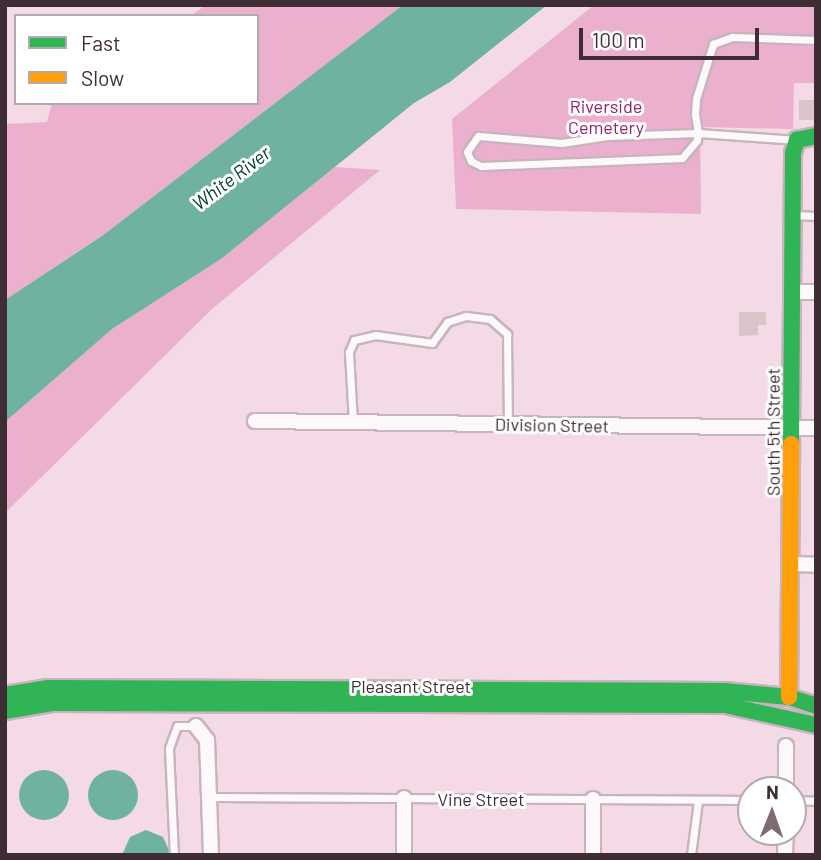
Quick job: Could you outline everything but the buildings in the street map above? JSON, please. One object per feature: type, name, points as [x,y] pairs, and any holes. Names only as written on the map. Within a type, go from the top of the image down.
[{"type":"street","points":[[797,140],[816,136]]},
{"type":"street","name":"South 5th Street","points":[[789,698],[793,564],[793,166],[797,140]]},
{"type":"street","points":[[793,292],[816,292]]},
{"type":"street","name":"Division Street","points":[[254,421],[816,428]]},
{"type":"street","points":[[793,564],[816,565]]},
{"type":"street","name":"Pleasant Street","points":[[5,695],[48,688],[724,691],[789,698],[816,706]]},
{"type":"street","name":"Pleasant Street","points":[[5,711],[52,703],[725,705],[816,725]]},
{"type":"street","points":[[197,726],[207,740],[211,855]]},
{"type":"street","points":[[786,746],[786,776]]},
{"type":"street","points":[[404,799],[404,855]]},
{"type":"street","points":[[593,799],[593,855]]},
{"type":"lane","points":[[797,140],[698,133],[607,136],[562,143],[478,136],[467,152],[471,161],[481,166],[666,161],[693,150],[698,133],[696,99],[713,44],[732,37],[816,40]]},
{"type":"lane","points":[[795,215],[816,216]]},
{"type":"lane","points":[[353,422],[349,352],[354,340],[375,335],[432,343],[447,322],[466,316],[489,319],[507,334],[508,424]]},
{"type":"lane","points":[[174,855],[169,748],[177,726],[197,726]]},
{"type":"lane","name":"Vine Street","points":[[211,797],[737,800]]},
{"type":"lane","points":[[691,855],[698,800]]},
{"type":"green space","points":[[206,5],[403,5],[102,236],[5,300],[5,124],[47,122],[51,105],[259,105],[259,14],[193,14]]},
{"type":"green space","name":"Riverside Cemetery","points":[[594,5],[816,5],[816,83],[794,83],[793,129],[700,127],[701,214],[456,209],[452,119]]},
{"type":"green space","points":[[335,167],[380,170],[212,309],[5,513],[5,422],[112,329],[221,259]]},
{"type":"water","name":"White River","points":[[403,5],[547,5],[450,82],[414,103],[221,259],[112,329],[5,422],[5,300],[102,236]]},
{"type":"water","points":[[44,770],[61,778],[69,795],[61,812],[44,820],[27,812],[19,795],[27,778]]},
{"type":"water","points":[[113,770],[130,778],[138,795],[130,812],[113,820],[96,812],[88,795],[96,778]]},
{"type":"water","points":[[146,830],[163,837],[171,855],[122,855],[130,837]]},
{"type":"traffic: fast","points":[[791,444],[793,153],[797,140],[816,136]]},
{"type":"traffic: fast","points":[[5,695],[48,688],[724,691],[789,697],[816,706]]},
{"type":"traffic: fast","points":[[5,711],[53,703],[725,705],[816,725]]},
{"type":"traffic: slow","points":[[789,697],[791,444]]}]
